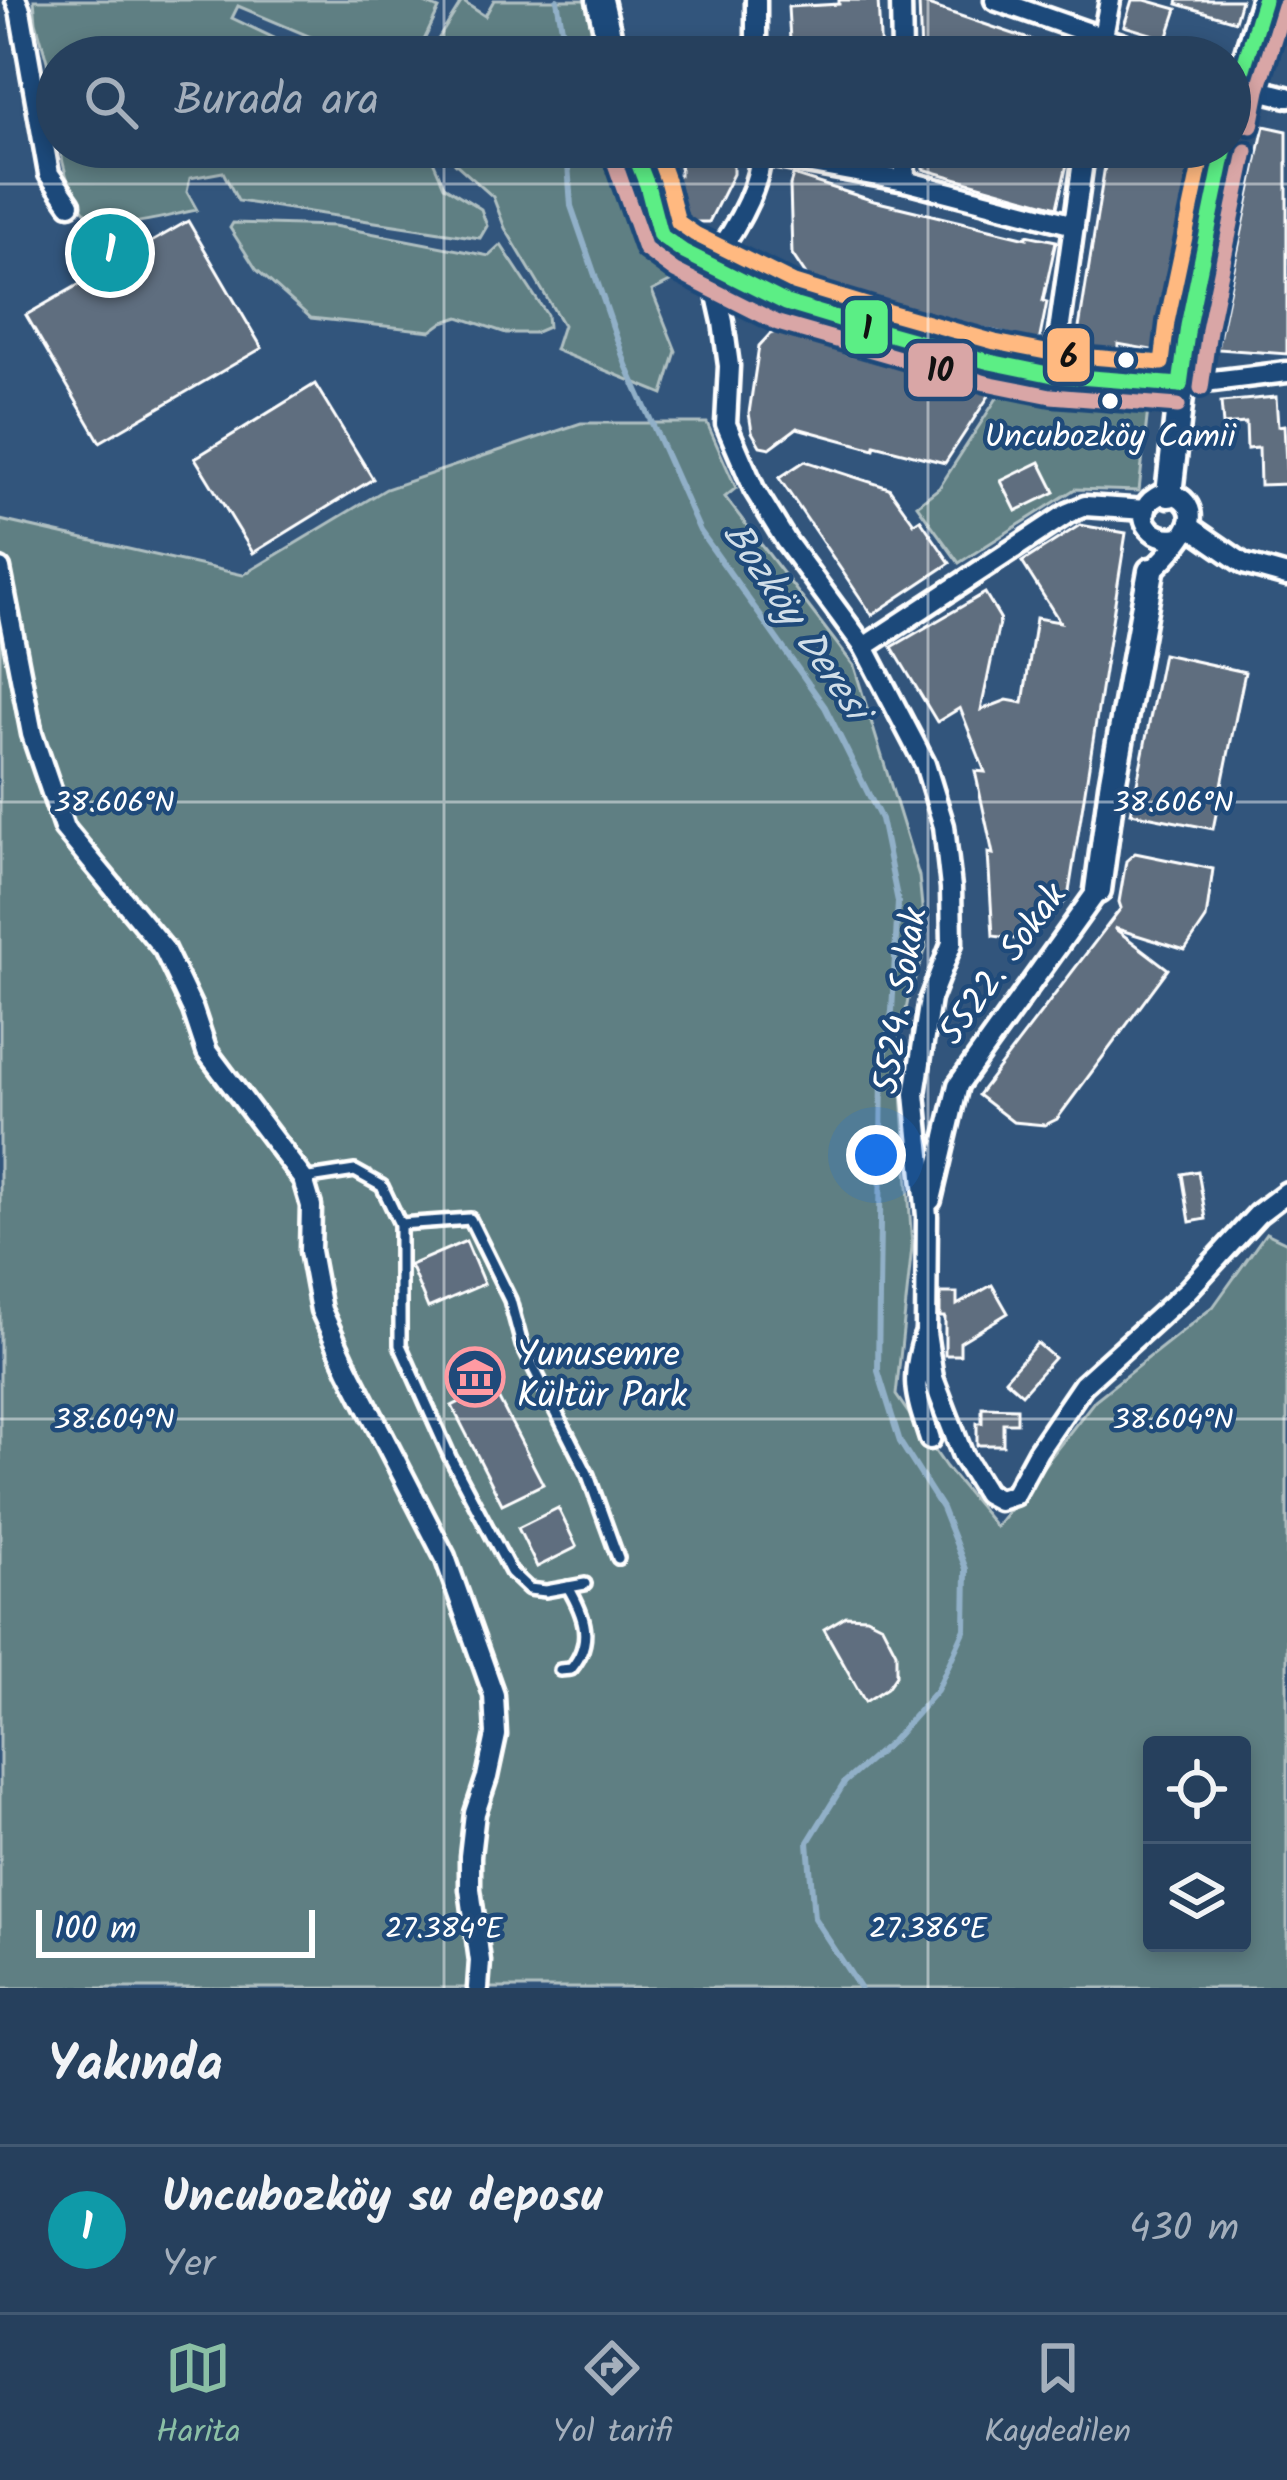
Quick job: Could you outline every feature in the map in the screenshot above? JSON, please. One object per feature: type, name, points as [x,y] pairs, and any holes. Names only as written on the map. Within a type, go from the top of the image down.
[{"type":"street","points":[[16,0],[36,97]]},
{"type":"street","points":[[600,0],[608,36]]},
{"type":"street","points":[[756,0],[756,36]]},
{"type":"street","points":[[901,0],[902,36]]},
{"type":"street","points":[[995,0],[1076,36]]},
{"type":"street","points":[[1103,36],[1110,0]]},
{"type":"street","points":[[1251,36],[1264,0]]},
{"type":"street","points":[[1251,88],[1287,97]]},
{"type":"street","points":[[49,168],[70,204]]},
{"type":"street","points":[[640,168],[660,236],[786,303],[990,362],[1053,375],[1180,385],[1287,373]]},
{"type":"street","points":[[710,264],[729,239],[757,168]]},
{"type":"street","points":[[842,168],[1074,226]]},
{"type":"street","points":[[904,168],[904,181]]},
{"type":"street","points":[[1053,375],[1082,168]]},
{"type":"street","points":[[1169,494],[1188,326],[1221,168]]},
{"type":"street","name":"5524. Sokak","points":[[710,264],[729,366],[726,424],[764,507],[864,647],[925,764],[944,826],[952,943],[930,999],[915,1094],[927,1216],[926,1333],[933,1378],[963,1456],[986,1493],[999,1500],[1014,1495],[1037,1450],[1083,1385],[1187,1291],[1258,1214],[1287,1192]]},
{"type":"street","points":[[1151,572],[1170,554],[1183,532],[1190,512],[1183,499],[1169,494],[1155,498],[1146,510],[1147,525],[1156,536],[1163,539],[1183,532],[1244,564],[1287,576]]},
{"type":"street","points":[[864,647],[1068,513],[1085,506],[1146,510]]},
{"type":"street","points":[[1098,890],[1156,536]]},
{"type":"street","points":[[0,569],[32,734],[64,828],[164,949],[207,1052],[303,1179],[321,1310],[445,1557],[494,1695],[496,1736],[475,1814],[470,1856],[480,1961],[478,1988]]},
{"type":"street","name":"5522. Sokak","points":[[927,1216],[958,1084],[1098,890]]},
{"type":"street","points":[[926,1333],[915,1366],[916,1396],[930,1438]]},
{"type":"lane","points":[[303,1179],[356,1171],[382,1186],[400,1224],[400,1345],[450,1457],[511,1572],[529,1588],[547,1591],[585,1584]]},
{"type":"lane","points":[[400,1224],[470,1220],[510,1300],[522,1345],[588,1475],[618,1558]]},
{"type":"lane","points":[[560,1670],[571,1669],[586,1640],[582,1611],[568,1587]]},
{"type":"green space","points":[[34,0],[418,0],[439,9],[426,36],[309,36],[238,6],[232,18],[270,36],[40,36]]},
{"type":"green space","points":[[494,0],[589,0],[595,36],[440,36],[462,1],[485,16]]},
{"type":"green space","points":[[65,168],[436,168],[444,186],[481,209],[487,226],[480,238],[238,201],[223,172],[190,178],[187,192],[197,210],[109,224],[83,210]]},
{"type":"green space","points":[[461,168],[623,168],[650,245],[684,275],[652,291],[676,351],[663,394],[555,350],[563,325],[505,228],[493,197]]},
{"type":"green space","points":[[233,223],[334,226],[489,256],[501,245],[547,315],[548,327],[534,333],[506,333],[459,317],[431,331],[311,318],[256,269],[230,228]]},
{"type":"green space","points":[[1006,384],[1149,400],[1139,491],[1075,489],[959,563],[917,505],[939,488]]},
{"type":"green space","points":[[581,423],[707,423],[736,488],[725,497],[854,666],[919,876],[926,948],[909,995],[899,1045],[912,1247],[896,1395],[946,1467],[996,1527],[1095,1400],[1213,1307],[1266,1233],[1287,1243],[1287,1988],[0,1988],[0,520],[243,575],[386,489]]},
{"type":"building","points":[[839,0],[878,0],[880,36],[790,36],[788,7],[839,4]]},
{"type":"building","points":[[1132,0],[1177,9],[1168,36],[1124,26]]},
{"type":"building","points":[[1178,0],[1241,0],[1235,21],[1177,4]]},
{"type":"building","points":[[919,2],[1020,36],[920,36]]},
{"type":"building","points":[[1264,126],[1287,131],[1287,354],[1217,349]]},
{"type":"building","points":[[680,168],[733,168],[709,222],[676,222],[675,175],[680,175]]},
{"type":"building","points":[[923,168],[1066,168],[1057,207]]},
{"type":"building","points":[[1105,168],[1203,168],[1168,353],[1118,344],[1118,351],[1076,347]]},
{"type":"building","points":[[793,175],[874,201],[1056,241],[1039,342],[898,310],[810,281],[792,254]]},
{"type":"building","points":[[188,221],[262,348],[100,442],[26,315],[99,273],[87,253],[121,234],[132,253]]},
{"type":"building","points":[[782,330],[994,388],[945,463],[797,428],[770,448],[760,446],[749,413],[759,346]]},
{"type":"building","points":[[315,384],[373,479],[253,553],[195,458]]},
{"type":"building","points":[[1276,397],[1278,426],[1284,425],[1287,484],[1260,485],[1259,448],[1247,449],[1246,423],[1223,425],[1221,402]]},
{"type":"building","points":[[805,461],[889,488],[914,523],[920,519],[950,563],[872,615],[779,478]]},
{"type":"building","points":[[1040,462],[1055,492],[1016,511],[1001,481]]},
{"type":"building","points":[[1080,525],[1126,533],[1068,898],[1030,941],[993,936],[988,853],[993,854],[975,771],[985,772],[960,708],[937,722],[892,647],[985,593],[1000,618],[981,710],[1007,700],[1023,703],[1036,618],[1060,622],[1022,562]]},
{"type":"building","points":[[1163,654],[1245,672],[1213,829],[1131,813]]},
{"type":"building","points":[[1135,853],[1213,869],[1206,919],[1185,950],[1114,928],[1168,969],[1057,1119],[1045,1125],[1013,1122],[978,1095],[1121,908],[1126,861]]},
{"type":"building","points":[[1198,1171],[1206,1219],[1190,1222],[1182,1174]]},
{"type":"building","points":[[466,1241],[484,1284],[428,1308],[410,1265]]},
{"type":"building","points":[[992,1285],[1008,1313],[960,1342],[960,1355],[945,1355],[940,1293],[957,1293],[957,1305]]},
{"type":"building","points":[[1037,1343],[1054,1358],[1022,1394],[1005,1379]]},
{"type":"building","points":[[492,1386],[543,1484],[502,1504],[452,1406]]},
{"type":"building","points":[[982,1407],[1017,1408],[1017,1423],[1003,1423],[1003,1445],[977,1445]]},
{"type":"building","points":[[558,1508],[577,1547],[537,1567],[518,1528]]},
{"type":"building","points":[[846,1616],[866,1617],[882,1625],[896,1652],[896,1675],[887,1688],[865,1702],[824,1629]]},
{"type":"waterway","name":"Bozköy Deresi","points":[[557,0],[563,36]]},
{"type":"waterway","name":"Bozköy Deresi","points":[[568,168],[571,206],[626,365],[700,531],[825,707],[881,819],[898,902],[892,1011],[882,1072],[878,1371],[900,1442],[942,1508],[966,1569],[965,1629],[937,1690],[893,1740],[845,1782],[808,1842],[814,1918],[860,1988]]},
{"type":"transit line","name":"1","points":[[1251,42],[1264,0]]},
{"type":"transit line","name":"10","points":[[1251,126],[1284,6]]},
{"type":"transit line","name":"10","points":[[617,168],[645,249],[675,271],[778,323],[986,383],[1051,396],[1178,406]]},
{"type":"transit line","name":"1","points":[[640,168],[660,235],[786,303],[990,362],[1053,375],[1180,385]]},
{"type":"transit line","name":"6","points":[[663,168],[678,222],[794,283],[995,342],[1056,354],[1162,363],[1200,168]]},
{"type":"transit line","name":"1","points":[[1180,385],[1221,168]]},
{"type":"transit line","name":"10","points":[[1201,388],[1242,168]]},
{"type":"place","name":"Uncubozköy su deposu","points":[[110,253]]},
{"type":"place","name":"Uncubozköy Camii","points":[[1110,401]]},
{"type":"place","name":"Yunusemre Kültür Park","points":[[475,1377]]}]
